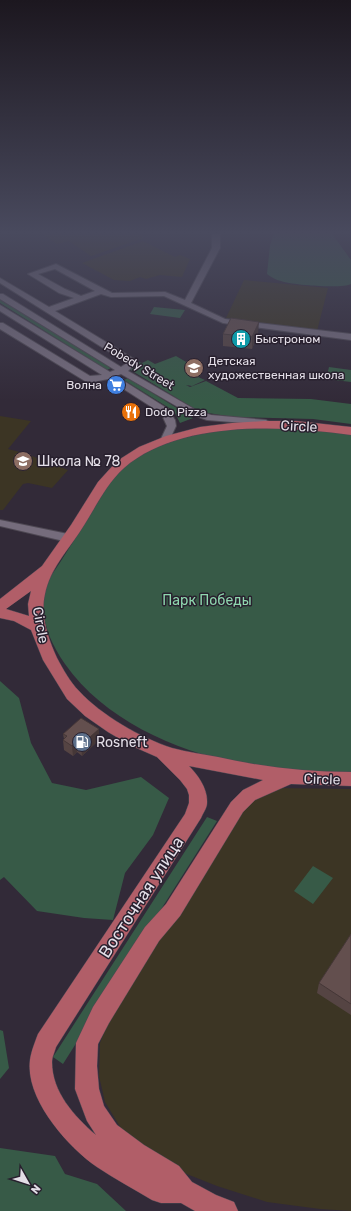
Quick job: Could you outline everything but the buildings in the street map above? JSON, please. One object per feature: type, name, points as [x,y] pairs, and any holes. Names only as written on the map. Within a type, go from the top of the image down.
[{"type":"main road","name":"Circle","points":[[351,431],[323,427],[277,424],[218,428],[165,441],[134,455],[120,465],[102,487],[49,565],[37,595],[39,627],[47,654],[73,695],[101,718],[121,731],[163,752],[236,769],[287,778],[351,779]]},
{"type":"main road","points":[[0,606],[26,588],[49,565]]},
{"type":"main road","points":[[0,613],[18,617],[39,627]]},
{"type":"main road","name":"Восточная улица","points":[[163,752],[187,775],[196,788],[198,803],[192,818],[46,1042],[41,1061],[44,1085],[59,1114],[78,1135],[105,1158],[161,1191],[183,1191]]},
{"type":"main road","points":[[225,1211],[209,1205],[183,1191],[170,1175],[135,1154],[109,1133],[95,1113],[87,1089],[87,1043],[105,1009],[152,934],[173,910],[237,807],[250,795],[287,778]]},
{"type":"street","points":[[0,325],[89,379],[110,376],[122,371],[131,364],[131,361],[12,288]]},
{"type":"street","points":[[56,288],[79,298]]},
{"type":"street","points":[[95,288],[111,295],[165,294],[228,322],[351,337]]},
{"type":"street","points":[[187,304],[196,288]]},
{"type":"street","points":[[49,310],[101,291]]},
{"type":"street","name":"Pobedy Street","points":[[0,296],[122,371],[193,412],[210,418],[277,424]]},
{"type":"street","points":[[0,307],[165,411],[172,422],[171,430],[165,441]]},
{"type":"street","points":[[0,523],[68,538]]},
{"type":"shaded area","points":[[240,288],[328,288],[317,331],[226,318]]},
{"type":"shaded area","name":"Школа № 78","points":[[0,416],[31,421],[8,449],[24,453],[68,470],[52,488],[28,483],[23,484],[3,510],[0,510]]},
{"type":"shaded area","points":[[275,788],[351,789],[351,1211],[320,1209],[267,1202],[217,1186],[174,1169],[122,1130],[105,1102],[99,1076],[100,1043],[110,1017],[243,811],[251,801]]},
{"type":"green space","points":[[0,299],[111,368],[107,370],[0,303]]},
{"type":"green space","points":[[154,307],[185,310],[180,318],[150,314]]},
{"type":"green space","points":[[176,356],[193,366],[188,368],[201,375],[198,377],[205,380],[192,386],[186,385],[190,387],[206,381],[238,398],[311,399],[351,404],[351,424],[313,419],[233,417],[202,412],[203,410],[200,409],[198,411],[129,369],[134,367],[136,361],[142,363],[148,360],[155,364]]},
{"type":"green space","points":[[329,367],[351,370],[351,382],[326,379]]},
{"type":"green space","points":[[128,378],[193,418],[180,423],[174,411],[124,380]]},
{"type":"green space","name":"Парк Победы","points":[[243,428],[289,428],[351,434],[351,773],[279,770],[241,764],[184,748],[156,736],[129,722],[105,706],[83,686],[58,654],[48,633],[45,623],[44,602],[45,591],[49,579],[115,476],[142,454],[174,441],[191,436]]},
{"type":"green space","points":[[0,681],[19,698],[31,743],[52,783],[86,790],[141,777],[169,798],[153,835],[125,873],[113,920],[84,918],[37,911],[4,877],[0,880]]},
{"type":"green space","points":[[207,817],[217,821],[63,1064],[53,1057]]},
{"type":"green space","points":[[313,866],[333,878],[313,904],[294,891]]},
{"type":"green space","points":[[0,1030],[3,1031],[9,1068],[0,1079]]},
{"type":"green space","points":[[0,1148],[55,1156],[65,1174],[97,1184],[126,1211],[0,1211]]},
{"type":"place","name":"Быстроном","points":[[241,339]]},
{"type":"place","name":"Детская художественная школа","points":[[194,368]]},
{"type":"place","name":"Волна","points":[[116,385]]},
{"type":"place","name":"Dodo Pizza","points":[[131,412]]},
{"type":"place","name":"Школа № 78","points":[[23,461]]},
{"type":"place","name":"Rosneft","points":[[82,742]]}]
